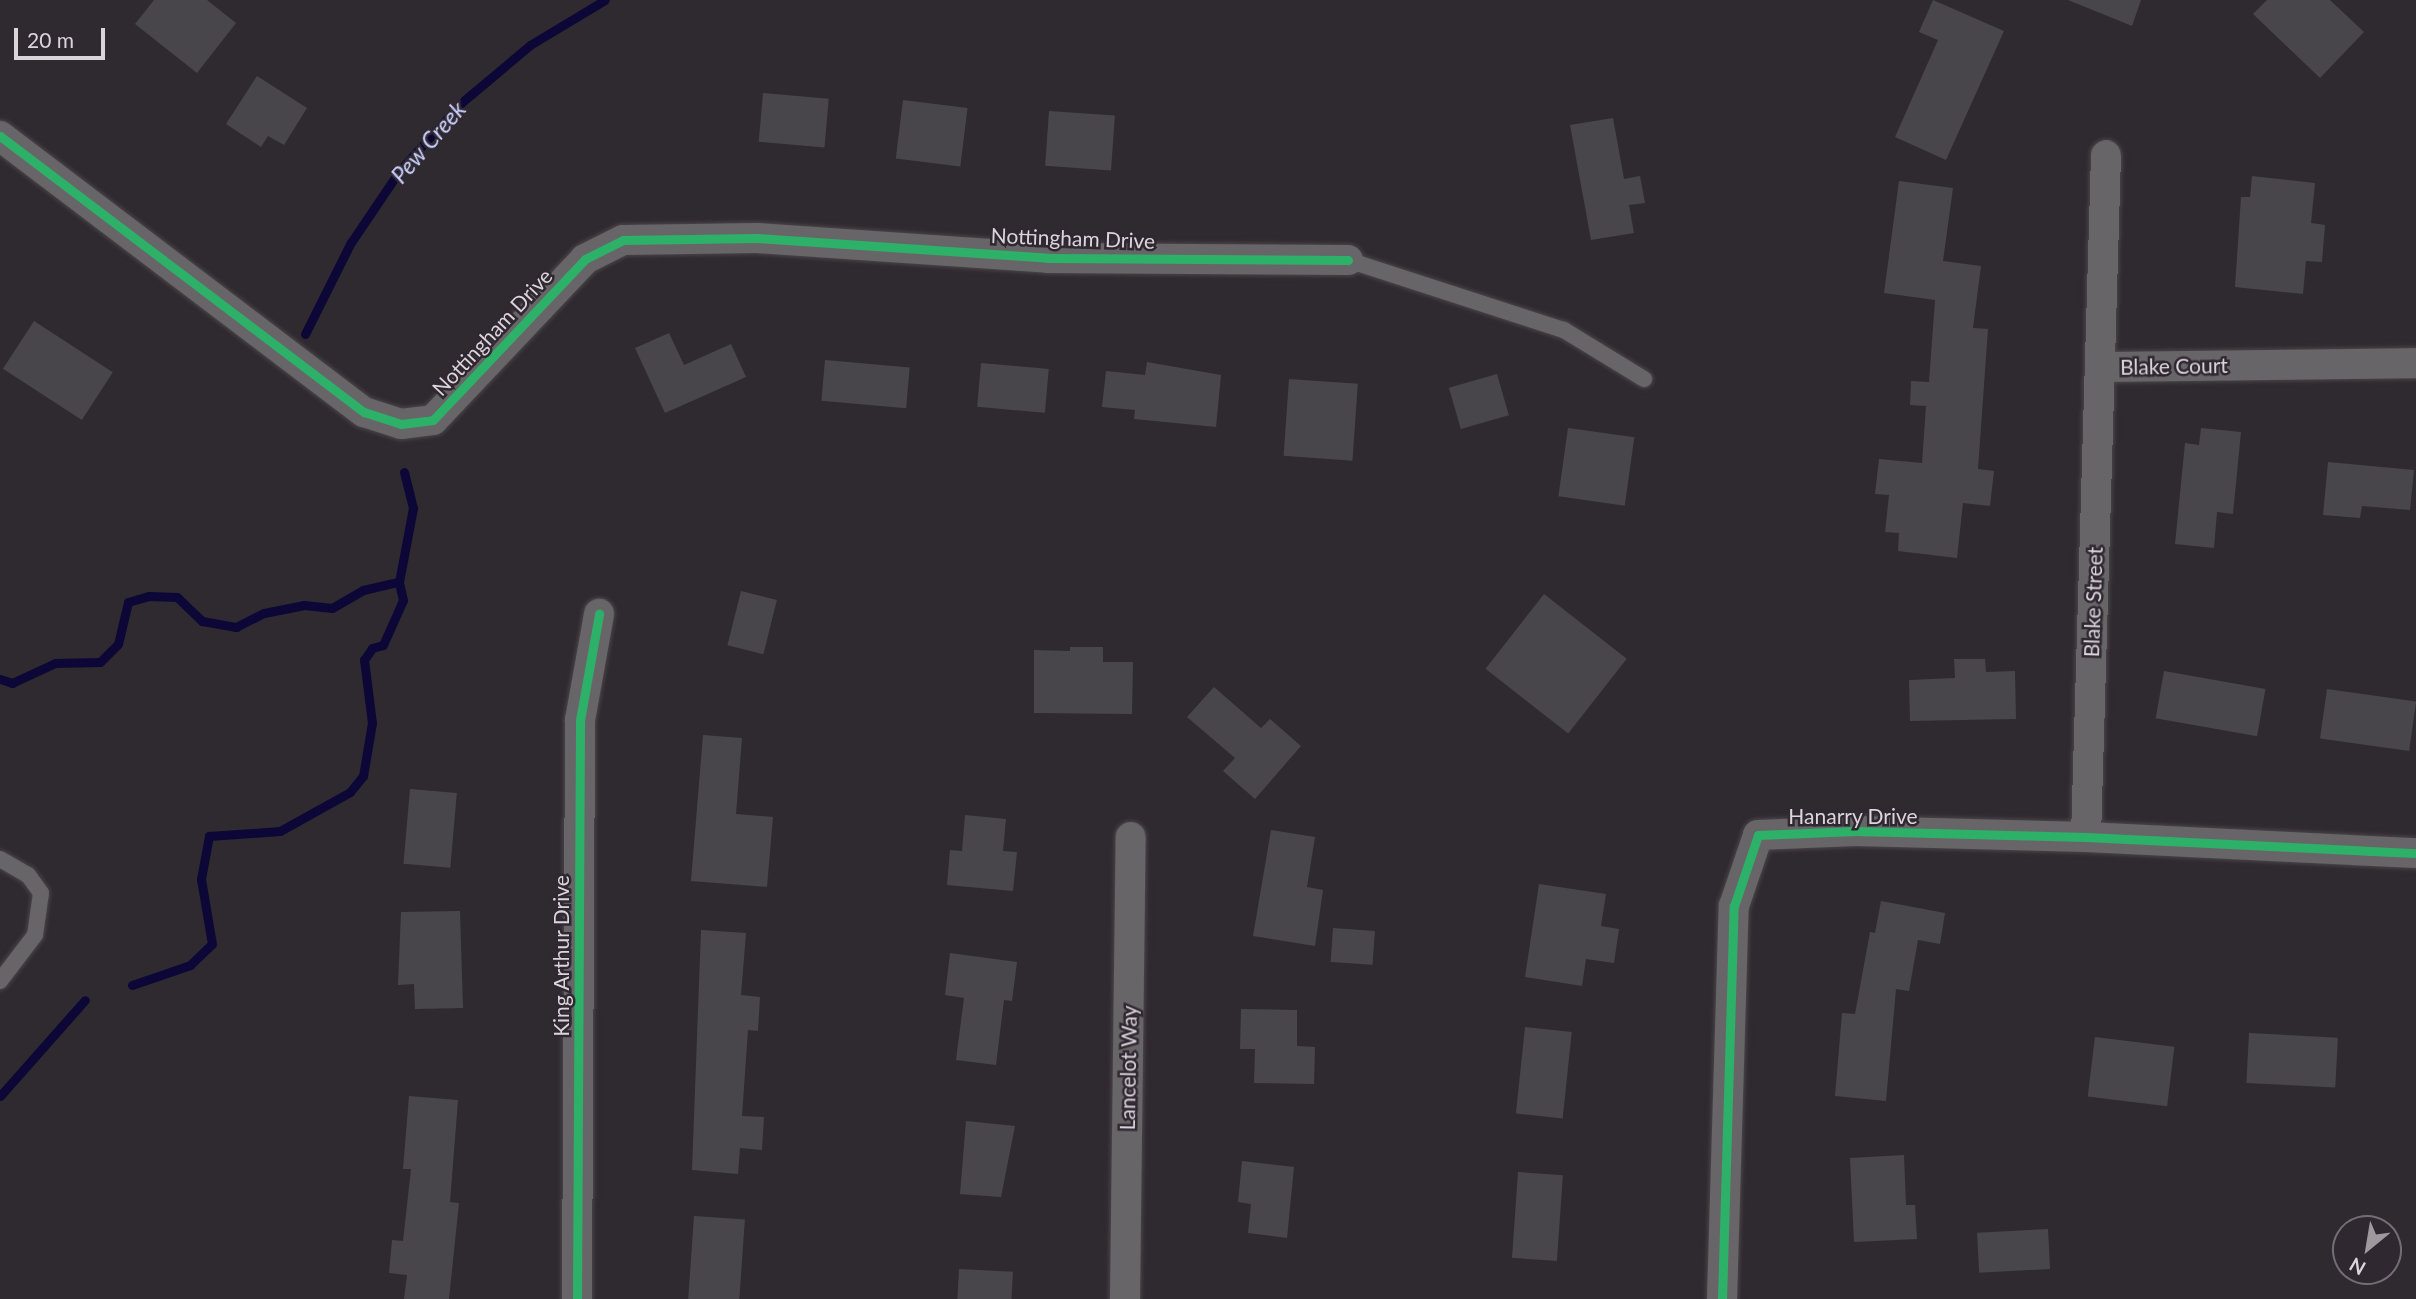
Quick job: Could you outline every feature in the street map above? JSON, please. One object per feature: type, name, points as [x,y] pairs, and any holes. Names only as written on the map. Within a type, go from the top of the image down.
[{"type":"street","name":"Nottingham Drive","points":[[0,136],[365,412],[401,424],[433,420],[585,259],[623,240],[757,238],[1048,258],[1348,260]]},
{"type":"street","name":"Blake Court","points":[[2106,155],[2101,367],[2416,363]]},
{"type":"street","name":"Blake Street","points":[[2086,837],[2101,367]]},
{"type":"street","name":"King Arthur Drive","points":[[577,1299],[580,720],[599,614]]},
{"type":"street","name":"Hanarry Drive","points":[[1722,1299],[1734,906],[1758,835],[2086,837],[2416,853]]},
{"type":"street","name":"Lancelot Way","points":[[1125,1299],[1131,836]]},
{"type":"lane","points":[[1348,260],[1564,330],[1644,379]]},
{"type":"lane","points":[[0,859],[28,875],[41,893],[35,935],[0,981]]},
{"type":"building","points":[[154,0],[207,0],[236,23],[197,73],[135,24]]},
{"type":"building","points":[[1933,0],[2004,31],[1946,160],[1895,137],[1938,40],[1919,32]]},
{"type":"building","points":[[2068,0],[2141,0],[2132,26]]},
{"type":"building","points":[[2267,0],[2330,0],[2364,32],[2320,78],[2253,14]]},
{"type":"building","points":[[257,76],[307,108],[284,145],[268,136],[261,147],[226,124]]},
{"type":"building","points":[[763,93],[829,99],[824,148],[759,142]]},
{"type":"building","points":[[903,100],[968,108],[960,166],[896,159]]},
{"type":"building","points":[[1049,111],[1115,116],[1111,170],[1045,166]]},
{"type":"building","points":[[1613,118],[1624,179],[1640,176],[1645,203],[1629,205],[1634,233],[1591,240],[1570,125]]},
{"type":"building","points":[[2252,176],[2315,183],[2311,223],[2325,225],[2322,262],[2306,261],[2303,294],[2235,287],[2241,197],[2250,197]]},
{"type":"building","points":[[1899,181],[1953,188],[1943,261],[1981,266],[1973,328],[1988,329],[1978,469],[1994,471],[1990,506],[1963,503],[1957,558],[1898,551],[1899,533],[1885,532],[1889,495],[1875,494],[1879,459],[1922,463],[1926,406],[1910,405],[1911,381],[1929,382],[1935,300],[1884,293]]},
{"type":"building","points":[[34,321],[113,372],[82,420],[3,369]]},
{"type":"building","points":[[669,333],[684,365],[731,344],[746,377],[665,413],[635,348]]},
{"type":"building","points":[[825,360],[910,367],[906,408],[821,401]]},
{"type":"building","points":[[1147,362],[1221,375],[1216,427],[1134,419],[1135,410],[1102,407],[1106,371],[1145,375]]},
{"type":"building","points":[[981,363],[1049,369],[1045,413],[977,407]]},
{"type":"building","points":[[1497,374],[1509,415],[1461,429],[1449,388]]},
{"type":"building","points":[[1289,379],[1358,384],[1352,461],[1284,456]]},
{"type":"building","points":[[1568,428],[1634,437],[1625,506],[1558,496]]},
{"type":"building","points":[[2201,428],[2241,432],[2233,514],[2217,512],[2214,548],[2175,544],[2185,443],[2199,445]]},
{"type":"building","points":[[2328,462],[2414,470],[2410,510],[2362,506],[2360,518],[2323,515]]},
{"type":"building","points":[[741,591],[777,600],[763,654],[727,645]]},
{"type":"building","points":[[1544,594],[1627,659],[1568,734],[1486,669]]},
{"type":"building","points":[[1070,647],[1103,647],[1103,662],[1133,662],[1132,714],[1034,713],[1034,650],[1070,651]]},
{"type":"building","points":[[1954,659],[1985,659],[1986,672],[2015,671],[2016,719],[1910,721],[1909,680],[1955,678]]},
{"type":"building","points":[[2164,671],[2265,689],[2257,736],[2156,718]]},
{"type":"building","points":[[1214,687],[1261,728],[1270,719],[1301,746],[1255,799],[1223,771],[1235,758],[1187,717]]},
{"type":"building","points":[[2327,689],[2416,702],[2409,751],[2320,739]]},
{"type":"building","points":[[703,735],[742,738],[736,814],[773,817],[767,887],[691,881]]},
{"type":"building","points":[[410,789],[457,793],[450,868],[403,864]]},
{"type":"building","points":[[965,815],[1006,819],[1003,851],[1017,852],[1013,891],[947,885],[950,850],[962,851]]},
{"type":"building","points":[[1271,830],[1315,837],[1307,887],[1323,890],[1315,946],[1253,936]]},
{"type":"building","points":[[1539,884],[1606,894],[1601,926],[1619,929],[1614,963],[1586,959],[1582,986],[1525,977]]},
{"type":"building","points":[[1881,901],[1945,913],[1940,944],[1918,940],[1909,991],[1896,989],[1886,1101],[1835,1096],[1842,1013],[1855,1014],[1870,932],[1875,933]]},
{"type":"building","points":[[460,911],[463,1008],[415,1009],[414,984],[398,985],[401,912]]},
{"type":"building","points":[[1333,928],[1375,931],[1373,965],[1331,962]]},
{"type":"building","points":[[701,930],[746,933],[741,995],[760,997],[758,1031],[748,1030],[742,1116],[764,1117],[762,1150],[740,1148],[738,1174],[692,1170]]},
{"type":"building","points":[[950,953],[1017,962],[1012,1001],[1004,1000],[996,1065],[956,1060],[964,998],[945,995]]},
{"type":"building","points":[[1241,1009],[1297,1010],[1297,1046],[1315,1047],[1314,1084],[1254,1083],[1255,1049],[1240,1049]]},
{"type":"building","points":[[1525,1027],[1572,1032],[1563,1118],[1516,1114]]},
{"type":"building","points":[[2249,1033],[2338,1038],[2335,1088],[2246,1083]]},
{"type":"building","points":[[2095,1037],[2174,1047],[2167,1106],[2088,1097]]},
{"type":"building","points":[[409,1096],[458,1100],[450,1202],[459,1203],[449,1299],[404,1299],[407,1275],[389,1273],[392,1240],[403,1241],[411,1169],[403,1169]]},
{"type":"building","points":[[966,1121],[1015,1126],[1001,1197],[960,1194]]},
{"type":"building","points":[[1904,1155],[1906,1205],[1915,1205],[1917,1239],[1854,1242],[1850,1158]]},
{"type":"building","points":[[1242,1161],[1294,1167],[1287,1238],[1248,1233],[1251,1204],[1238,1202]]},
{"type":"building","points":[[1518,1172],[1563,1175],[1557,1261],[1512,1258]]},
{"type":"building","points":[[694,1216],[745,1220],[739,1299],[688,1299]]},
{"type":"building","points":[[2048,1229],[2050,1269],[1979,1273],[1977,1233]]},
{"type":"building","points":[[959,1269],[1013,1272],[1012,1299],[957,1299]]},
{"type":"waterway","name":"Pew Creek","points":[[305,334],[350,244],[400,170],[461,103],[530,45],[605,0]]},
{"type":"waterway","points":[[132,985],[190,965],[212,944],[201,879],[209,836],[280,831],[350,792],[363,776],[372,723],[364,660],[372,648],[383,645],[403,600],[399,582],[413,508],[404,472]]},
{"type":"waterway","name":"Pew Creek","points":[[0,679],[12,683],[55,663],[100,662],[118,644],[128,602],[149,596],[177,597],[202,621],[236,627],[264,613],[304,605],[332,608],[363,590],[399,582]]},
{"type":"waterway","points":[[0,1096],[85,1000]]},
{"type":"cycle path","points":[[0,136],[364,412],[401,424],[433,420],[585,259],[623,240],[757,238],[1048,258],[1348,260]]},
{"type":"cycle path","points":[[577,1299],[580,720],[599,614]]},
{"type":"cycle path","points":[[1722,1299],[1734,906],[1758,835],[1856,831],[2086,837],[2416,853]]}]
